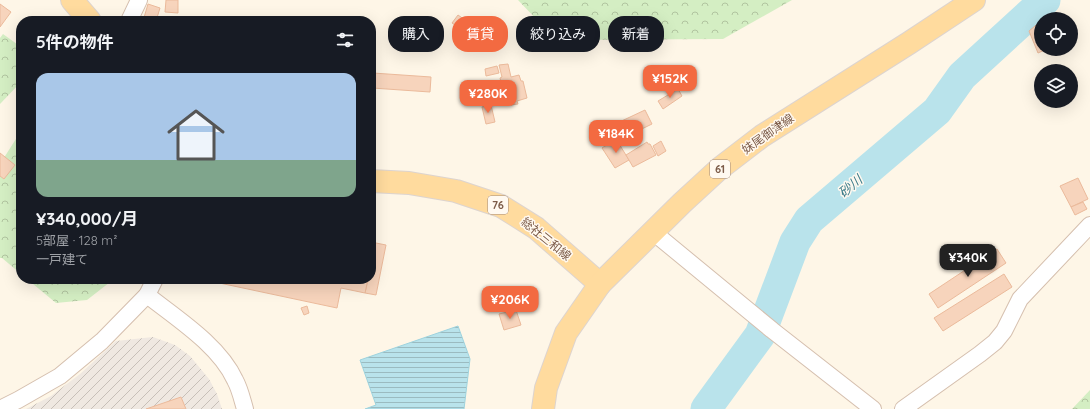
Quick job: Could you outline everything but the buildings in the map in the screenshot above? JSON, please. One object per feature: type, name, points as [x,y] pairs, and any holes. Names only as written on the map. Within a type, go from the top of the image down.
[{"type":"main road","points":[[72,0],[86,16]]},
{"type":"main road","name":"妹尾御津線","points":[[543,409],[546,388],[566,333],[600,284],[682,203],[720,169],[762,136],[974,0]]},
{"type":"main road","name":"総社三和線","points":[[376,181],[410,183],[456,191],[501,206],[536,228],[600,284]]},
{"type":"street","points":[[131,16],[138,0]]},
{"type":"street","points":[[903,409],[995,342],[1004,332],[1020,299],[1090,226]]},
{"type":"street","points":[[653,232],[772,330],[873,409]]},
{"type":"street","points":[[0,409],[60,376],[102,341],[147,295],[152,284]]},
{"type":"street","points":[[147,295],[206,341],[235,379],[245,409]]},
{"type":"shaded area","points":[[153,337],[175,345],[190,356],[209,379],[217,394],[222,409],[26,409],[51,396],[80,374],[116,341]]},
{"type":"green space","points":[[518,0],[792,0],[723,39],[664,39],[664,16],[608,16],[608,40],[600,40],[600,16],[533,16]]},
{"type":"green space","points":[[3,34],[16,43],[16,87],[0,104],[0,38]]},
{"type":"green space","points":[[16,139],[16,270],[0,258],[0,164]]},
{"type":"green space","points":[[33,284],[108,284],[87,300],[56,303]]},
{"type":"green space","points":[[1090,390],[1090,409],[1072,409]]},
{"type":"water","points":[[458,326],[470,359],[464,409],[365,409],[376,405],[360,360]]},
{"type":"waterway","name":"砂川","points":[[706,409],[760,335],[795,242],[809,220],[937,111],[962,76],[1045,0]]}]
